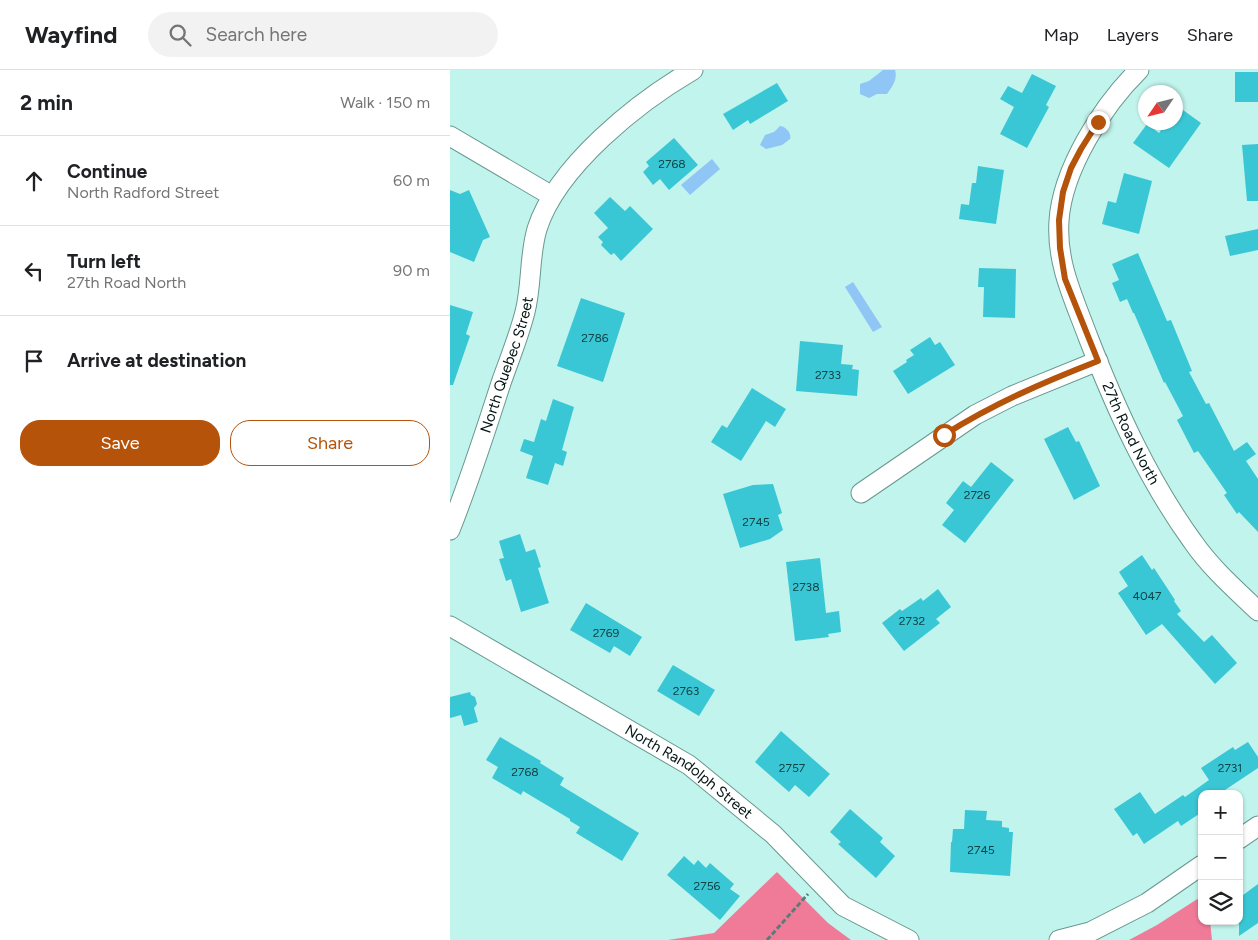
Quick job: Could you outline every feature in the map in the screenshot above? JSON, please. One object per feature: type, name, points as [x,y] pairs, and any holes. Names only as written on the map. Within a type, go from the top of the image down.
[{"type":"street","name":"North Quebec Street","points":[[450,530],[467,488],[525,311],[537,229],[552,196],[565,177],[615,126],[647,100],[693,70]]},
{"type":"street","name":"27th Road North","points":[[1139,70],[1118,94],[1081,149],[1071,168],[1063,192],[1059,220],[1060,248],[1065,279],[1098,361],[1136,446],[1163,499],[1194,544],[1222,576],[1258,611]]},
{"type":"street","points":[[450,136],[552,196]]},
{"type":"street","points":[[861,493],[975,415],[1012,396],[1098,361]]},
{"type":"street","name":"North Randolph Street","points":[[450,626],[688,765],[773,834],[843,906],[909,940]]},
{"type":"street","points":[[1243,836],[1258,826]]},
{"type":"street","points":[[1059,940],[1090,932],[1147,903],[1198,868]]},
{"type":"path","points":[[767,940],[819,882]]},
{"type":"shaded area","points":[[777,872],[828,923],[851,940],[668,940],[714,933]]},
{"type":"shaded area","points":[[1198,899],[1198,925],[1210,925],[1212,940],[1129,940],[1157,925]]},
{"type":"water","points":[[883,70],[895,70],[896,73],[894,83],[887,94],[877,94],[869,98],[860,94],[860,84],[869,81]]},
{"type":"water","points":[[780,126],[788,130],[790,139],[782,145],[766,149],[760,145],[765,135],[774,132]]},
{"type":"water","points":[[712,159],[720,169],[690,195],[681,185]]},
{"type":"water","points":[[853,282],[882,327],[873,332],[845,287]]},
{"type":"building","points":[[1235,72],[1258,72],[1258,102],[1235,102]]},
{"type":"building","points":[[1032,74],[1056,86],[1046,105],[1049,107],[1027,148],[1000,134],[1014,107],[1000,99],[1008,86],[1022,93]]},
{"type":"building","points":[[777,83],[788,101],[750,124],[748,120],[733,130],[723,114]]},
{"type":"building","points":[[1183,110],[1201,123],[1169,168],[1133,143],[1143,130],[1155,130],[1159,133],[1161,130],[1183,130]]},
{"type":"building","points":[[674,138],[698,165],[669,190],[660,179],[653,185],[643,172],[649,166],[646,162]]},
{"type":"building","points":[[1258,144],[1258,201],[1247,201],[1242,145]]},
{"type":"building","points":[[978,166],[1004,170],[996,224],[959,219],[961,204],[969,205],[972,183],[976,183]]},
{"type":"building","points":[[1124,173],[1152,181],[1139,234],[1102,224],[1108,201],[1116,203]]},
{"type":"building","points":[[450,190],[460,194],[469,190],[490,237],[483,240],[474,262],[450,252]]},
{"type":"building","points":[[610,197],[625,211],[630,206],[653,229],[621,261],[614,253],[611,255],[601,245],[603,242],[598,237],[608,228],[594,213]]},
{"type":"building","points":[[1258,229],[1258,250],[1230,256],[1225,236]]},
{"type":"building","points":[[1138,253],[1167,321],[1171,320],[1192,371],[1189,372],[1206,404],[1209,403],[1234,451],[1247,442],[1256,454],[1246,461],[1258,479],[1258,532],[1239,512],[1237,514],[1224,495],[1227,493],[1198,451],[1194,453],[1177,420],[1183,416],[1164,383],[1134,313],[1127,299],[1120,302],[1112,283],[1119,280],[1112,264]]},
{"type":"building","points":[[979,268],[1016,269],[1015,318],[983,317],[984,287],[978,287]]},
{"type":"building","points":[[581,298],[625,313],[603,382],[557,366]]},
{"type":"building","points":[[450,305],[473,312],[466,334],[470,336],[453,385],[450,385]]},
{"type":"building","points":[[930,337],[935,345],[940,342],[955,365],[908,394],[893,371],[914,355],[910,350]]},
{"type":"building","points":[[800,341],[843,345],[841,364],[853,365],[852,369],[859,370],[857,396],[796,391]]},
{"type":"building","points":[[752,388],[786,409],[775,427],[766,421],[741,461],[711,442],[722,425],[727,428]]},
{"type":"building","points":[[553,399],[574,407],[562,450],[567,452],[563,466],[555,463],[548,485],[526,478],[533,456],[520,451],[524,439],[534,442],[541,419],[546,421]]},
{"type":"building","points":[[1068,427],[1076,442],[1079,441],[1100,486],[1074,500],[1044,439]]},
{"type":"building","points":[[991,462],[1014,480],[965,543],[942,525],[954,510],[946,503],[963,481],[971,487]]},
{"type":"building","points":[[773,484],[782,513],[778,515],[783,530],[770,539],[740,548],[723,494],[753,485]]},
{"type":"building","points":[[520,534],[526,552],[535,549],[541,567],[538,568],[549,603],[521,612],[511,579],[506,581],[499,559],[504,558],[499,541]]},
{"type":"building","points":[[1142,555],[1152,570],[1154,568],[1175,600],[1181,611],[1177,614],[1204,642],[1212,635],[1237,663],[1215,684],[1162,624],[1146,635],[1118,593],[1128,586],[1119,572]]},
{"type":"building","points":[[820,558],[826,613],[839,611],[841,632],[828,634],[829,637],[795,641],[786,562]]},
{"type":"building","points":[[938,589],[951,607],[936,619],[940,623],[904,651],[882,623],[900,609],[902,611],[921,598],[923,601]]},
{"type":"building","points":[[586,603],[642,637],[630,656],[614,646],[610,653],[570,630]]},
{"type":"building","points":[[673,665],[715,690],[699,716],[657,691]]},
{"type":"building","points":[[470,692],[475,697],[477,704],[474,708],[478,722],[464,726],[461,715],[450,718],[450,697]]},
{"type":"building","points":[[781,731],[830,774],[809,797],[795,785],[789,792],[755,762]]},
{"type":"building","points":[[500,737],[541,761],[540,763],[564,778],[560,785],[639,833],[622,861],[576,833],[580,827],[570,821],[570,819],[523,791],[521,795],[492,778],[498,767],[486,760]]},
{"type":"building","points":[[1248,742],[1258,757],[1258,768],[1225,790],[1198,790],[1198,815],[1181,826],[1178,821],[1144,844],[1137,833],[1133,836],[1114,809],[1140,792],[1155,814],[1183,795],[1185,797],[1209,780],[1201,768],[1233,747],[1235,750]]},
{"type":"building","points":[[850,809],[883,838],[880,842],[895,856],[876,878],[838,844],[841,842],[830,832]]},
{"type":"building","points":[[965,810],[987,811],[986,820],[1002,821],[1002,827],[1009,828],[1009,832],[1013,832],[1010,876],[950,872],[953,829],[964,829]]},
{"type":"building","points":[[684,856],[694,865],[698,860],[706,868],[710,863],[734,884],[730,889],[740,896],[720,920],[667,875]]},
{"type":"building","points":[[1258,884],[1258,923],[1239,936],[1239,925],[1243,925],[1243,895]]},
{"type":"route","points":[[944,435],[975,415],[1012,396],[1098,361],[1065,279],[1060,248],[1059,220],[1063,192],[1071,168],[1098,122]]}]
